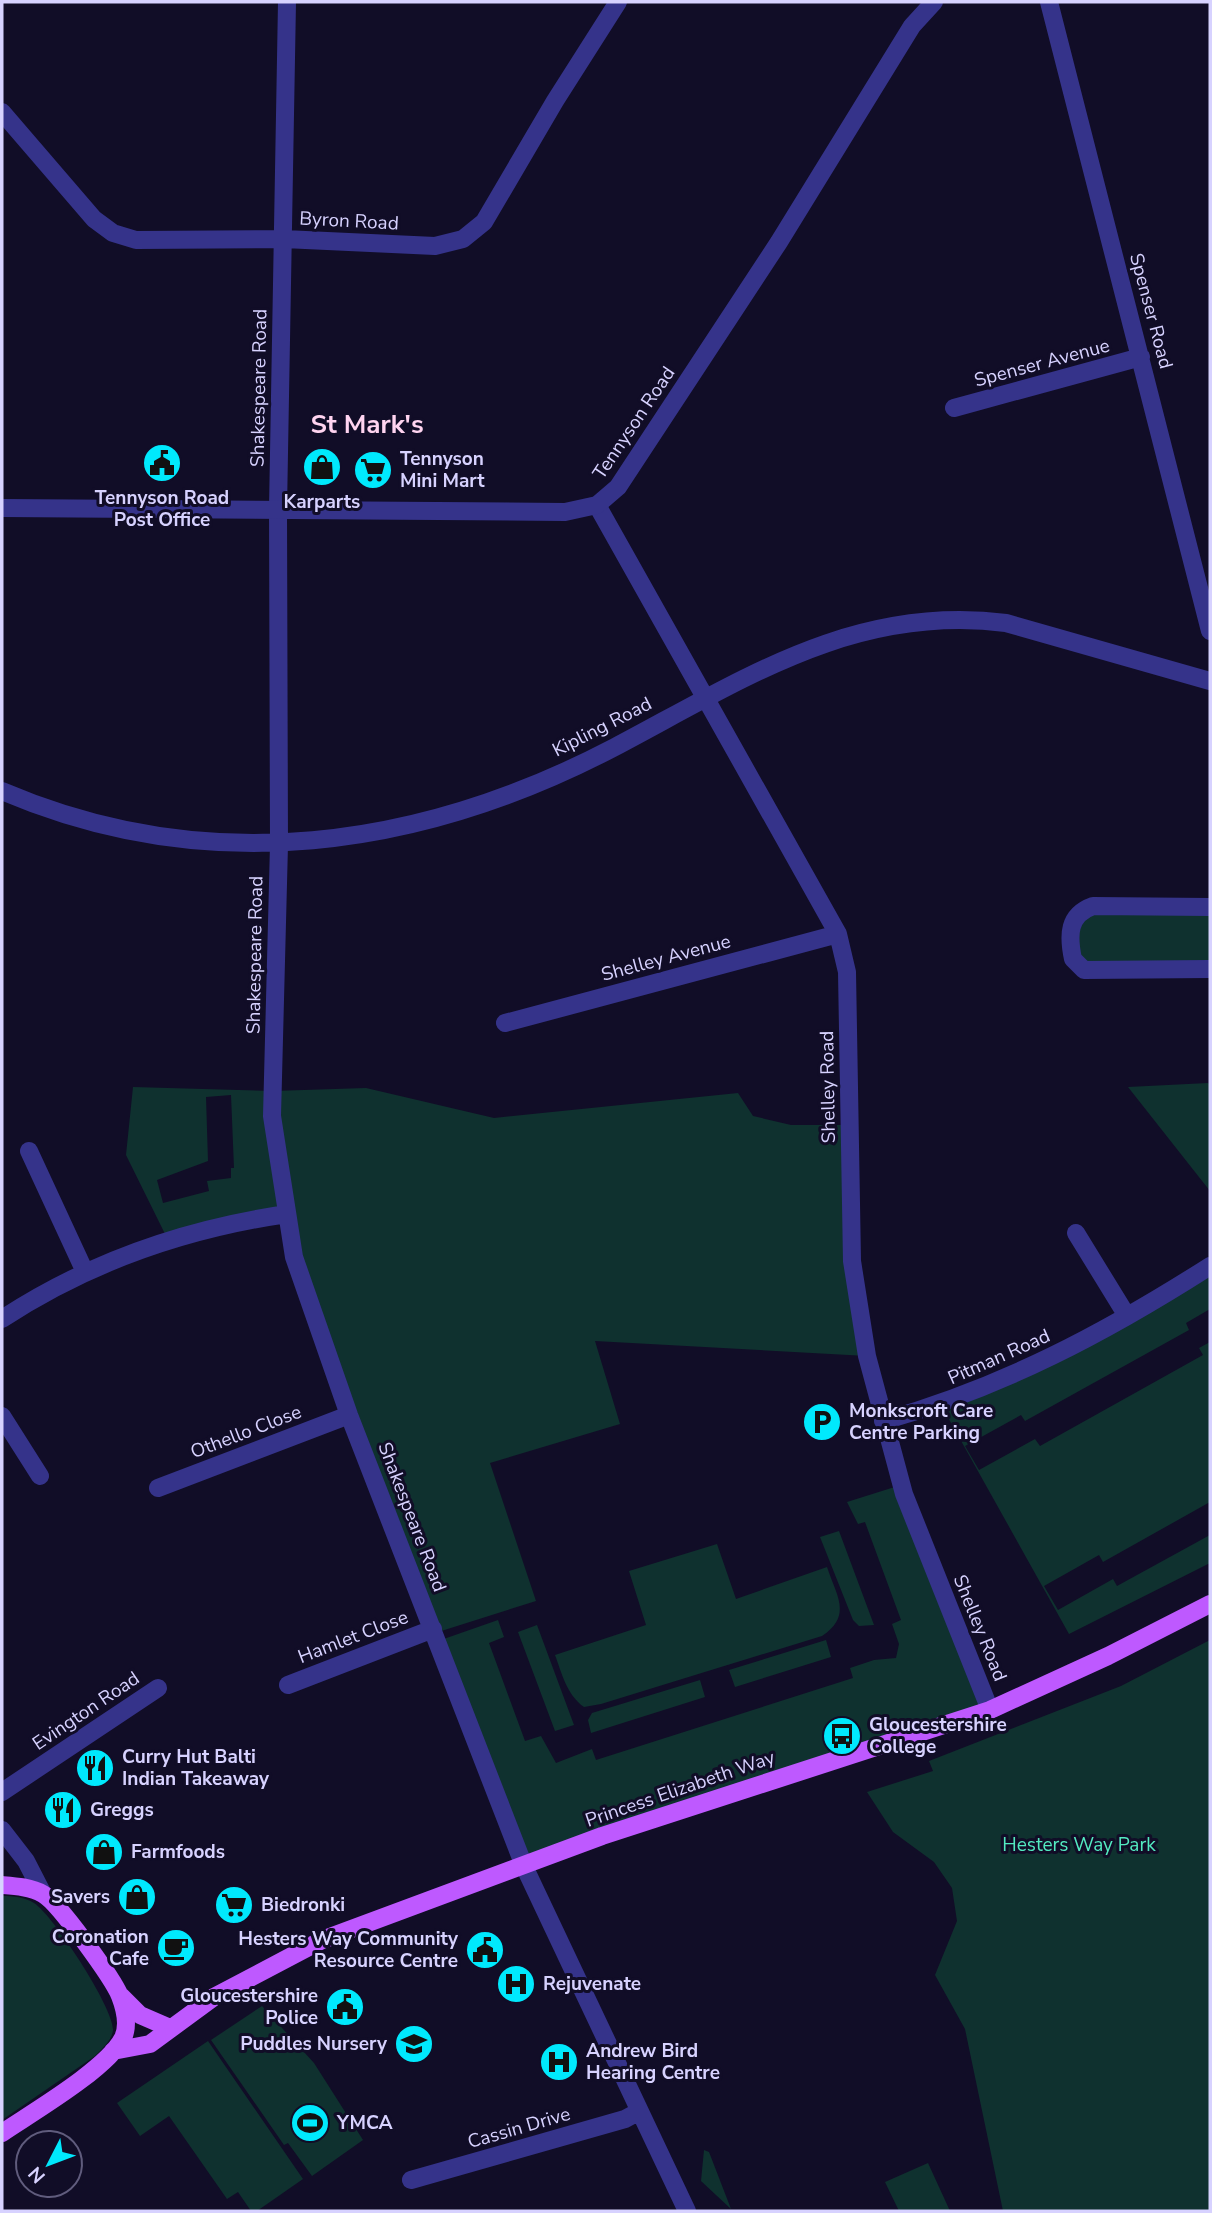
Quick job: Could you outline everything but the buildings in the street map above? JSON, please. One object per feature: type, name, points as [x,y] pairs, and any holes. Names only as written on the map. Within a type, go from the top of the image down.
[{"type":"main road","name":"Princess Elizabeth Way","points":[[113,2051],[150,2043],[257,1971],[322,1940],[700,1803],[990,1710],[1108,1656],[1210,1604]]},
{"type":"main road","points":[[2,1885],[24,1887],[43,1894],[58,1907],[119,1994],[140,2015],[170,2028]]},
{"type":"main road","points":[[2,2133],[75,2082],[113,2051],[124,2036],[125,2027],[126,2017],[119,1994]]},
{"type":"street","name":"Shakespeare Road","points":[[287,2],[278,509],[279,845],[272,1116],[286,1214],[294,1256],[349,1415],[524,1866],[687,2211]]},
{"type":"street","name":"Byron Road","points":[[2,112],[94,219],[113,233],[148,241],[284,239],[435,246],[454,243],[471,235],[484,222],[555,101],[618,2]]},
{"type":"street","name":"Tennyson Road","points":[[2,508],[565,512],[597,505],[618,486],[779,242],[912,26],[934,2]]},
{"type":"street","name":"Spenser Road","points":[[1049,2],[1210,631]]},
{"type":"street","name":"Spenser Avenue","points":[[954,408],[1142,357]]},
{"type":"street","name":"Shelley Road","points":[[597,505],[838,934],[847,972],[852,1262],[867,1356],[904,1494],[990,1710]]},
{"type":"street","name":"Kipling Road","points":[[2,791],[57,812],[145,834],[234,844],[279,845],[376,831],[495,799],[569,769],[705,697],[855,633],[884,625],[945,618],[976,619],[1030,628],[1210,681]]},
{"type":"street","points":[[1210,907],[1093,906],[1074,915],[1071,933],[1073,959],[1084,970],[1210,969]]},
{"type":"street","name":"Shelley Avenue","points":[[505,1023],[838,934]]},
{"type":"street","points":[[29,1151],[85,1272]]},
{"type":"street","points":[[2,1319],[85,1272],[170,1239],[222,1225],[286,1214]]},
{"type":"street","points":[[1076,1233],[1127,1316]]},
{"type":"street","name":"Pitman Road","points":[[883,1421],[941,1405],[1003,1381],[1127,1316],[1210,1266]]},
{"type":"street","name":"Othello Close","points":[[158,1488],[349,1415]]},
{"type":"street","points":[[2,1416],[40,1476]]},
{"type":"street","name":"Hamlet Close","points":[[288,1685],[433,1629]]},
{"type":"street","name":"Evington Road","points":[[2,1792],[158,1688]]},
{"type":"street","points":[[2,1830],[26,1861],[43,1894]]},
{"type":"street","name":"Cassin Drive","points":[[411,2180],[625,2119],[638,2112]]},
{"type":"green space","points":[[1210,907],[1210,969],[1077,966],[1075,916]]},
{"type":"green space","points":[[1210,1085],[1210,1191],[1128,1087]]},
{"type":"green space","points":[[133,1087],[273,1091],[366,1088],[494,1118],[738,1093],[753,1116],[791,1125],[849,1125],[867,1356],[595,1341],[620,1424],[490,1463],[536,1601],[435,1633],[287,1215],[168,1240],[126,1155]],"holes":[[[231,1095],[234,1168],[231,1168],[231,1178],[207,1181],[209,1191],[163,1203],[157,1180],[208,1161],[206,1097]]]},
{"type":"green space","points":[[1210,1266],[1210,1309],[1186,1323],[1189,1330],[1025,1421],[1021,1415],[965,1446],[979,1470],[1035,1439],[1040,1446],[1203,1355],[1199,1348],[1210,1342],[1210,1502],[1103,1562],[1099,1555],[1044,1586],[1058,1610],[1113,1579],[1117,1586],[1210,1535],[1210,1563],[1069,1634],[941,1405]]},
{"type":"green space","points":[[901,1485],[990,1710],[524,1866],[438,1641],[498,1620],[504,1637],[489,1643],[525,1741],[541,1736],[556,1763],[592,1749],[596,1760],[853,1678],[850,1668],[874,1660],[896,1658],[899,1644],[892,1624],[901,1620],[865,1522],[858,1524],[847,1502]]},
{"type":"green space","points":[[839,1531],[874,1625],[859,1626],[853,1620],[820,1537]]},
{"type":"green space","points":[[717,1544],[736,1599],[827,1567],[840,1604],[837,1620],[822,1636],[601,1704],[584,1707],[578,1702],[566,1684],[555,1655],[646,1625],[629,1571]]},
{"type":"green space","points":[[537,1625],[574,1725],[555,1731],[518,1632]]},
{"type":"green space","points":[[826,1640],[831,1657],[735,1687],[729,1670]]},
{"type":"green space","name":"Hesters Way Park","points":[[1210,1640],[1210,2211],[1003,2211],[965,2029],[935,1975],[957,1921],[952,1888],[934,1862],[893,1832],[867,1792],[933,1771],[929,1761],[1121,1686]]},
{"type":"green space","points":[[700,1680],[705,1697],[591,1733],[588,1720],[592,1713]]},
{"type":"green space","points":[[3,1896],[30,1901],[43,1911],[68,1943],[93,1983],[111,2019],[113,2030],[109,2041],[95,2056],[2,2120]]},
{"type":"green space","points":[[262,2006],[314,2063],[363,2140],[312,2176],[288,2143],[284,2145],[211,2040]]},
{"type":"green space","points":[[208,2041],[303,2179],[257,2211],[251,2211],[238,2192],[227,2199],[169,2116],[140,2136],[117,2103]]},
{"type":"green space","points":[[704,2150],[709,2152],[731,2209],[701,2181]]},
{"type":"green space","points":[[928,2163],[950,2211],[899,2211],[885,2182]]},
{"type":"place","name":"Tennyson Road Post Office","points":[[162,463]]},
{"type":"place","name":"Karparts","points":[[322,467]]},
{"type":"place","name":"Tennyson Mini Mart","points":[[373,470]]},
{"type":"place","name":"Monkscroft Care Centre Parking","points":[[822,1422]]},
{"type":"place","name":"Gloucestershire College","points":[[842,1736]]},
{"type":"place","name":"Curry Hut Balti Indian Takeaway","points":[[95,1768]]},
{"type":"place","name":"Greggs","points":[[63,1810]]},
{"type":"place","name":"Farmfoods","points":[[104,1852]]},
{"type":"place","name":"Savers","points":[[137,1897]]},
{"type":"place","name":"Biedronki","points":[[234,1905]]},
{"type":"place","name":"Coronation Cafe","points":[[176,1948]]},
{"type":"place","name":"Hesters Way Community Resource Centre","points":[[485,1950]]},
{"type":"place","name":"Rejuvenate","points":[[516,1984]]},
{"type":"place","name":"Gloucestershire Police","points":[[345,2007]]},
{"type":"place","name":"Puddles Nursery","points":[[414,2044]]},
{"type":"place","name":"Andrew Bird Hearing Centre","points":[[559,2062]]},
{"type":"place","name":"YMCA","points":[[310,2123]]},
{"type":"district","name":"St Mark's","points":[[367,424]]}]
